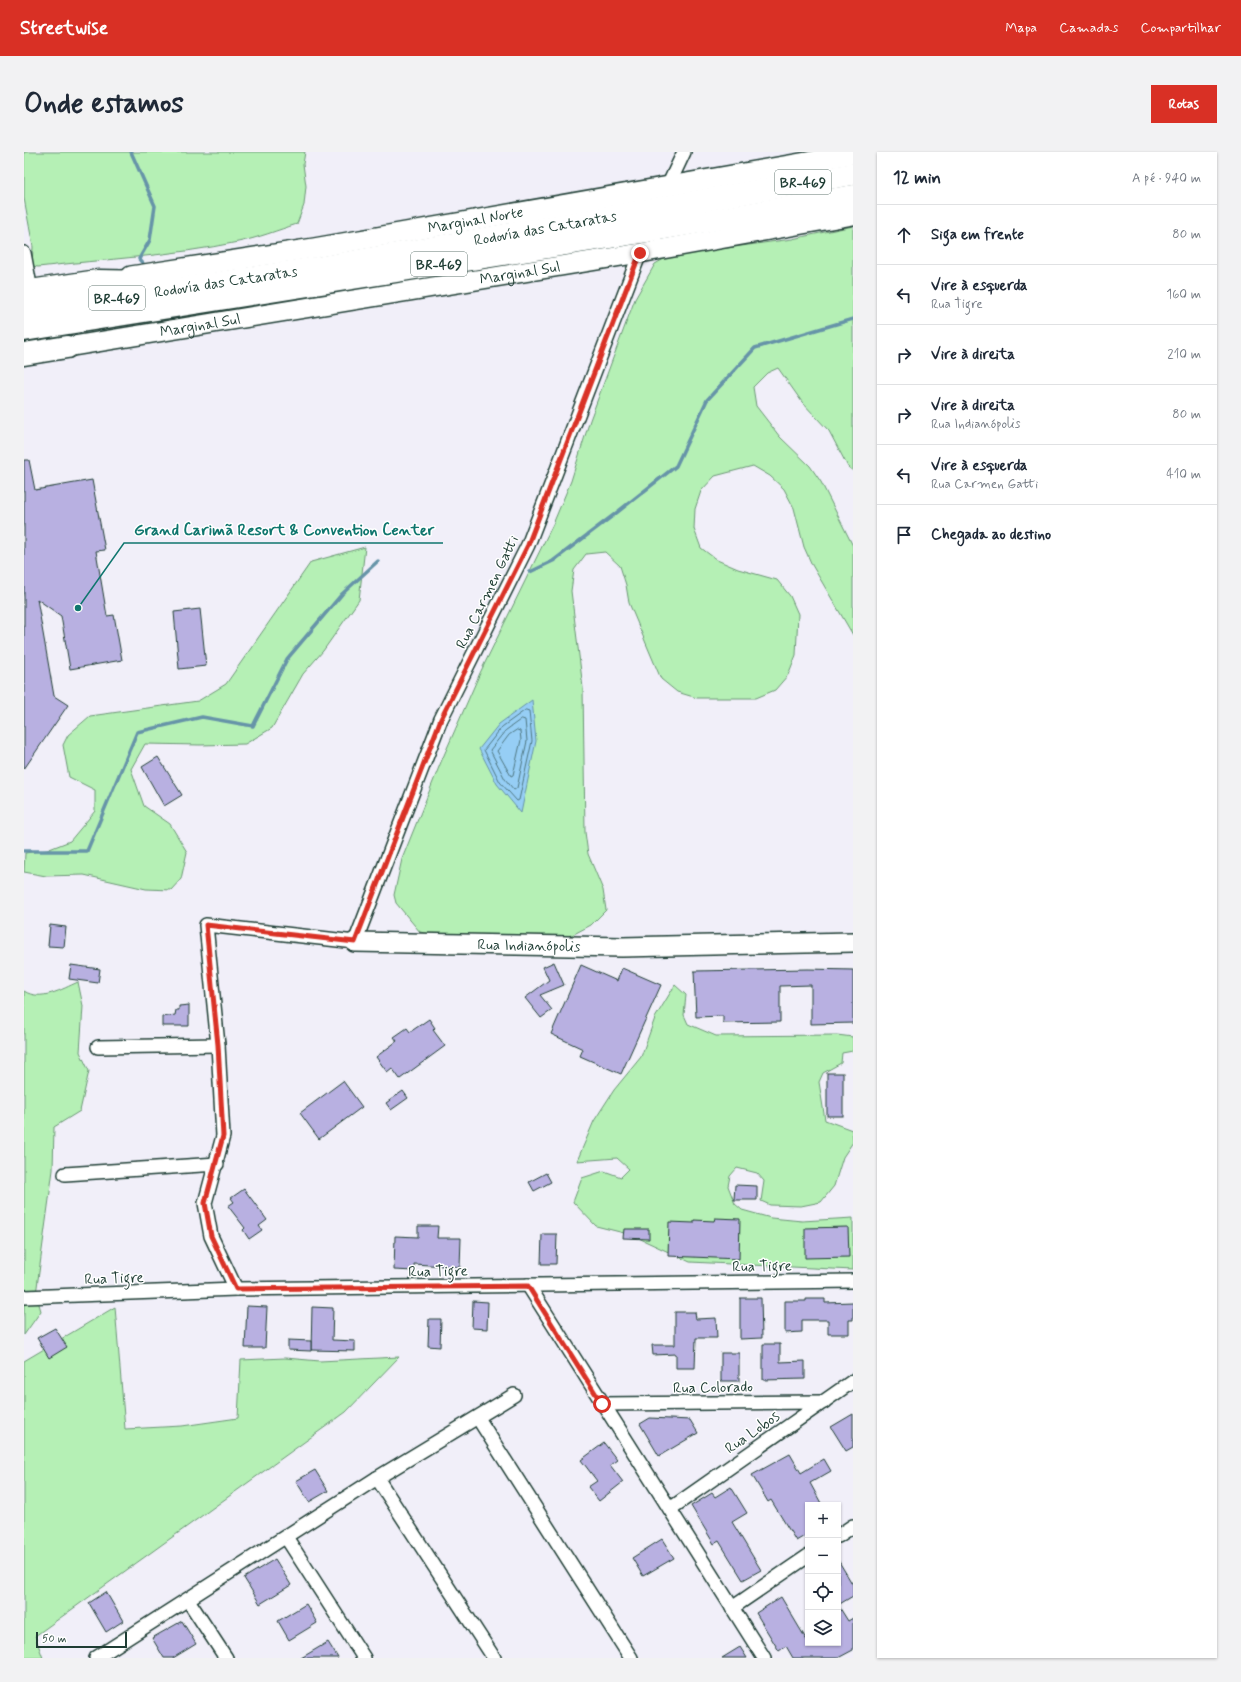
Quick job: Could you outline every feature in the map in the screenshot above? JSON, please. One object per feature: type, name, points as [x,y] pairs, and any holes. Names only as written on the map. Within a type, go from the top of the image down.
[{"type":"highway","name":"Rodovía das Cataratas","points":[[24,312],[323,266],[853,174]]},
{"type":"highway","name":"Rodovía das Cataratas","points":[[24,330],[648,231],[853,196]]},
{"type":"highway","points":[[27,282],[98,281],[210,284]]},
{"type":"highway","points":[[24,341],[67,346]]},
{"type":"highway","points":[[24,354],[67,346]]},
{"type":"street","points":[[668,186],[684,152]]},
{"type":"street","name":"Marginal Norte","points":[[98,281],[314,248],[853,154]]},
{"type":"street","name":"Marginal Sul","points":[[67,346],[640,253],[853,215]]},
{"type":"street","points":[[24,253],[27,282]]},
{"type":"street","name":"Rua Carmen Gatti","points":[[355,942],[441,719],[528,545],[640,253]]},
{"type":"street","name":"Rua Indianópolis","points":[[218,1045],[206,925],[355,942],[622,947],[853,942]]},
{"type":"street","points":[[98,1047],[218,1045],[223,1136],[217,1164],[205,1203],[211,1236],[236,1289]]},
{"type":"street","points":[[65,1174],[217,1164]]},
{"type":"street","name":"Rua Tigre","points":[[24,1297],[236,1289],[853,1281]]},
{"type":"street","points":[[528,1286],[764,1658]]},
{"type":"street","name":"Rua Lobos","points":[[670,1509],[853,1381]]},
{"type":"street","points":[[96,1658],[377,1478],[514,1396]]},
{"type":"street","name":"Rua Colorado","points":[[602,1404],[824,1402]]},
{"type":"street","points":[[478,1418],[631,1658]]},
{"type":"street","points":[[377,1478],[494,1658]]},
{"type":"street","points":[[841,1534],[853,1526]]},
{"type":"street","points":[[286,1537],[364,1658]]},
{"type":"street","points":[[732,1608],[805,1558]]},
{"type":"street","points":[[188,1600],[226,1658]]},
{"type":"green space","points":[[24,152],[305,152],[303,164],[306,186],[304,205],[297,224],[245,240],[188,251],[38,267],[32,266],[33,247],[24,198]]},
{"type":"green space","points":[[853,226],[853,471],[848,467],[829,431],[802,402],[778,368],[767,373],[753,387],[756,406],[780,437],[810,466],[821,482],[853,546],[853,635],[812,565],[804,547],[794,508],[784,489],[770,476],[753,466],[715,476],[701,491],[695,509],[694,529],[701,548],[717,560],[738,569],[777,580],[790,596],[798,614],[796,655],[788,675],[775,690],[756,698],[697,698],[677,692],[661,679],[629,603],[626,585],[620,566],[605,552],[586,554],[574,570],[571,591],[583,688],[585,832],[588,854],[603,890],[606,910],[591,925],[574,934],[556,940],[460,940],[420,932],[396,903],[394,895],[402,859],[441,762],[480,673],[553,524],[571,481],[590,420],[635,299],[655,264],[669,256],[792,239]]},
{"type":"green space","points":[[365,547],[359,600],[323,651],[303,674],[272,728],[245,744],[145,744],[131,769],[144,806],[170,824],[187,852],[181,879],[171,890],[146,889],[84,875],[46,876],[24,872],[25,853],[47,850],[70,841],[95,811],[95,790],[69,777],[63,745],[68,735],[90,716],[198,701],[226,684],[311,562]]},
{"type":"green space","points":[[78,982],[83,1006],[80,1052],[89,1071],[80,1111],[54,1127],[53,1170],[36,1294],[41,1311],[24,1335],[24,991],[31,994],[44,995],[58,991]]},
{"type":"green space","points":[[675,985],[686,995],[684,1015],[688,1024],[716,1036],[837,1035],[853,1037],[853,1051],[842,1053],[841,1063],[823,1073],[819,1082],[825,1120],[852,1130],[853,1142],[843,1157],[834,1186],[821,1202],[801,1206],[770,1205],[761,1201],[764,1181],[757,1173],[737,1168],[730,1176],[728,1186],[735,1204],[742,1210],[771,1218],[802,1221],[853,1218],[853,1270],[690,1262],[632,1235],[596,1226],[573,1202],[582,1178],[604,1171],[621,1177],[629,1169],[617,1158],[577,1161],[594,1121],[614,1090],[641,1057],[655,1018]]},
{"type":"green space","points":[[115,1307],[125,1429],[182,1426],[238,1418],[241,1360],[285,1358],[320,1361],[399,1357],[346,1412],[35,1636],[43,1658],[24,1658],[24,1361]]},
{"type":"water","points":[[532,700],[536,741],[521,813],[497,784],[479,749],[499,724]]},
{"type":"building","points":[[24,460],[29,460],[35,490],[92,480],[105,550],[96,551],[107,616],[114,615],[122,660],[70,669],[61,616],[37,599],[54,696],[68,705],[24,769]]},
{"type":"building","points":[[200,609],[206,666],[179,669],[174,612]]},
{"type":"building","points":[[158,757],[182,795],[164,806],[142,767]]},
{"type":"building","points":[[50,925],[66,927],[64,947],[48,946]]},
{"type":"building","points":[[554,962],[564,985],[540,995],[552,1010],[541,1018],[525,998],[549,980],[543,967]]},
{"type":"building","points":[[71,965],[100,969],[98,983],[69,979]]},
{"type":"building","points":[[581,965],[617,981],[622,968],[661,985],[621,1074],[580,1056],[583,1049],[551,1034]]},
{"type":"building","points":[[808,969],[853,970],[853,1023],[811,1024],[811,985],[780,986],[780,1022],[723,1023],[723,1016],[696,1017],[694,971]]},
{"type":"building","points":[[189,1005],[189,1026],[162,1026],[162,1017],[175,1015],[176,1010],[179,1010],[179,1006]]},
{"type":"building","points":[[429,1019],[435,1028],[433,1030],[445,1046],[400,1079],[392,1068],[387,1072],[376,1057],[397,1041],[394,1037],[407,1028],[410,1032]]},
{"type":"building","points":[[827,1073],[843,1073],[843,1116],[827,1116]]},
{"type":"building","points":[[343,1081],[362,1107],[319,1139],[300,1113]]},
{"type":"building","points":[[403,1091],[408,1098],[391,1110],[386,1103]]},
{"type":"building","points":[[546,1173],[551,1182],[534,1191],[529,1182]]},
{"type":"building","points":[[735,1185],[757,1186],[757,1200],[734,1200]]},
{"type":"building","points":[[244,1189],[267,1220],[259,1226],[262,1230],[249,1239],[243,1230],[245,1228],[228,1206],[234,1202],[231,1198]]},
{"type":"building","points":[[715,1218],[740,1219],[739,1259],[668,1256],[669,1222],[694,1223],[694,1220],[714,1221]]},
{"type":"building","points":[[418,1226],[438,1226],[437,1238],[461,1238],[460,1267],[414,1264],[414,1271],[394,1270],[395,1236],[418,1237]]},
{"type":"building","points":[[848,1227],[849,1257],[805,1258],[805,1228]]},
{"type":"building","points":[[624,1229],[649,1229],[649,1239],[623,1238]]},
{"type":"building","points":[[542,1234],[557,1234],[556,1264],[541,1264]]},
{"type":"building","points":[[740,1298],[761,1298],[762,1338],[740,1339]]},
{"type":"building","points":[[806,1299],[825,1299],[825,1303],[853,1302],[853,1320],[849,1320],[849,1334],[828,1334],[828,1320],[802,1320],[802,1332],[785,1333],[785,1301],[806,1301]]},
{"type":"building","points":[[473,1301],[488,1302],[487,1329],[472,1328]]},
{"type":"building","points":[[247,1306],[267,1307],[265,1348],[245,1348]]},
{"type":"building","points":[[312,1307],[333,1308],[332,1340],[355,1341],[355,1351],[311,1350]]},
{"type":"building","points":[[675,1312],[695,1312],[696,1319],[716,1318],[717,1338],[696,1338],[695,1368],[676,1368],[676,1354],[653,1355],[652,1345],[675,1345]]},
{"type":"building","points":[[429,1319],[441,1319],[440,1347],[428,1346]]},
{"type":"building","points":[[55,1328],[67,1347],[49,1358],[37,1338]]},
{"type":"building","points":[[288,1340],[311,1341],[311,1351],[288,1350]]},
{"type":"building","points":[[763,1344],[780,1344],[780,1362],[805,1361],[805,1379],[763,1380]]},
{"type":"building","points":[[721,1353],[739,1353],[739,1381],[721,1381]]},
{"type":"building","points":[[853,1414],[853,1447],[846,1451],[831,1427]]},
{"type":"building","points":[[650,1418],[690,1420],[698,1433],[659,1456],[640,1424]]},
{"type":"building","points":[[604,1443],[617,1460],[610,1465],[623,1482],[599,1501],[588,1487],[597,1481],[581,1460]]},
{"type":"building","points":[[790,1454],[801,1473],[824,1459],[831,1471],[810,1483],[820,1502],[805,1502],[805,1536],[796,1541],[771,1500],[768,1502],[752,1475]]},
{"type":"building","points":[[315,1470],[328,1491],[309,1502],[296,1481]]},
{"type":"building","points":[[731,1487],[747,1513],[732,1522],[761,1570],[743,1580],[719,1541],[714,1544],[691,1506],[712,1493],[715,1497]]},
{"type":"building","points":[[662,1539],[674,1558],[643,1576],[632,1558]]},
{"type":"building","points":[[275,1559],[291,1585],[260,1604],[244,1578]]},
{"type":"building","points":[[841,1565],[853,1585],[853,1596],[841,1603]]},
{"type":"building","points":[[106,1592],[123,1621],[106,1632],[89,1603]]},
{"type":"building","points":[[781,1597],[805,1637],[805,1646],[841,1646],[841,1610],[848,1621],[853,1618],[853,1650],[838,1658],[793,1658],[786,1646],[779,1651],[756,1613]]},
{"type":"building","points":[[306,1604],[317,1623],[289,1640],[278,1621]]},
{"type":"building","points":[[182,1621],[196,1644],[173,1658],[164,1658],[152,1638]]},
{"type":"building","points":[[328,1642],[338,1658],[301,1658]]},
{"type":"building","points":[[740,1647],[747,1658],[722,1658]]},
{"type":"waterway","points":[[131,152],[155,206],[150,240],[139,259],[145,266]]},
{"type":"waterway","points":[[530,572],[553,561],[676,466],[707,400],[755,348],[853,319]]},
{"type":"waterway","points":[[24,851],[87,851],[137,732],[202,717],[253,726],[287,659],[342,594],[378,561]]},
{"type":"place","name":"Grand Carimã Resort & Convention Center","points":[[78,608]]},
{"type":"route","points":[[602,1404],[528,1286],[236,1289],[211,1236],[205,1203],[217,1164],[223,1136],[218,1045],[206,925],[355,942],[441,719],[528,545],[640,253]]}]
